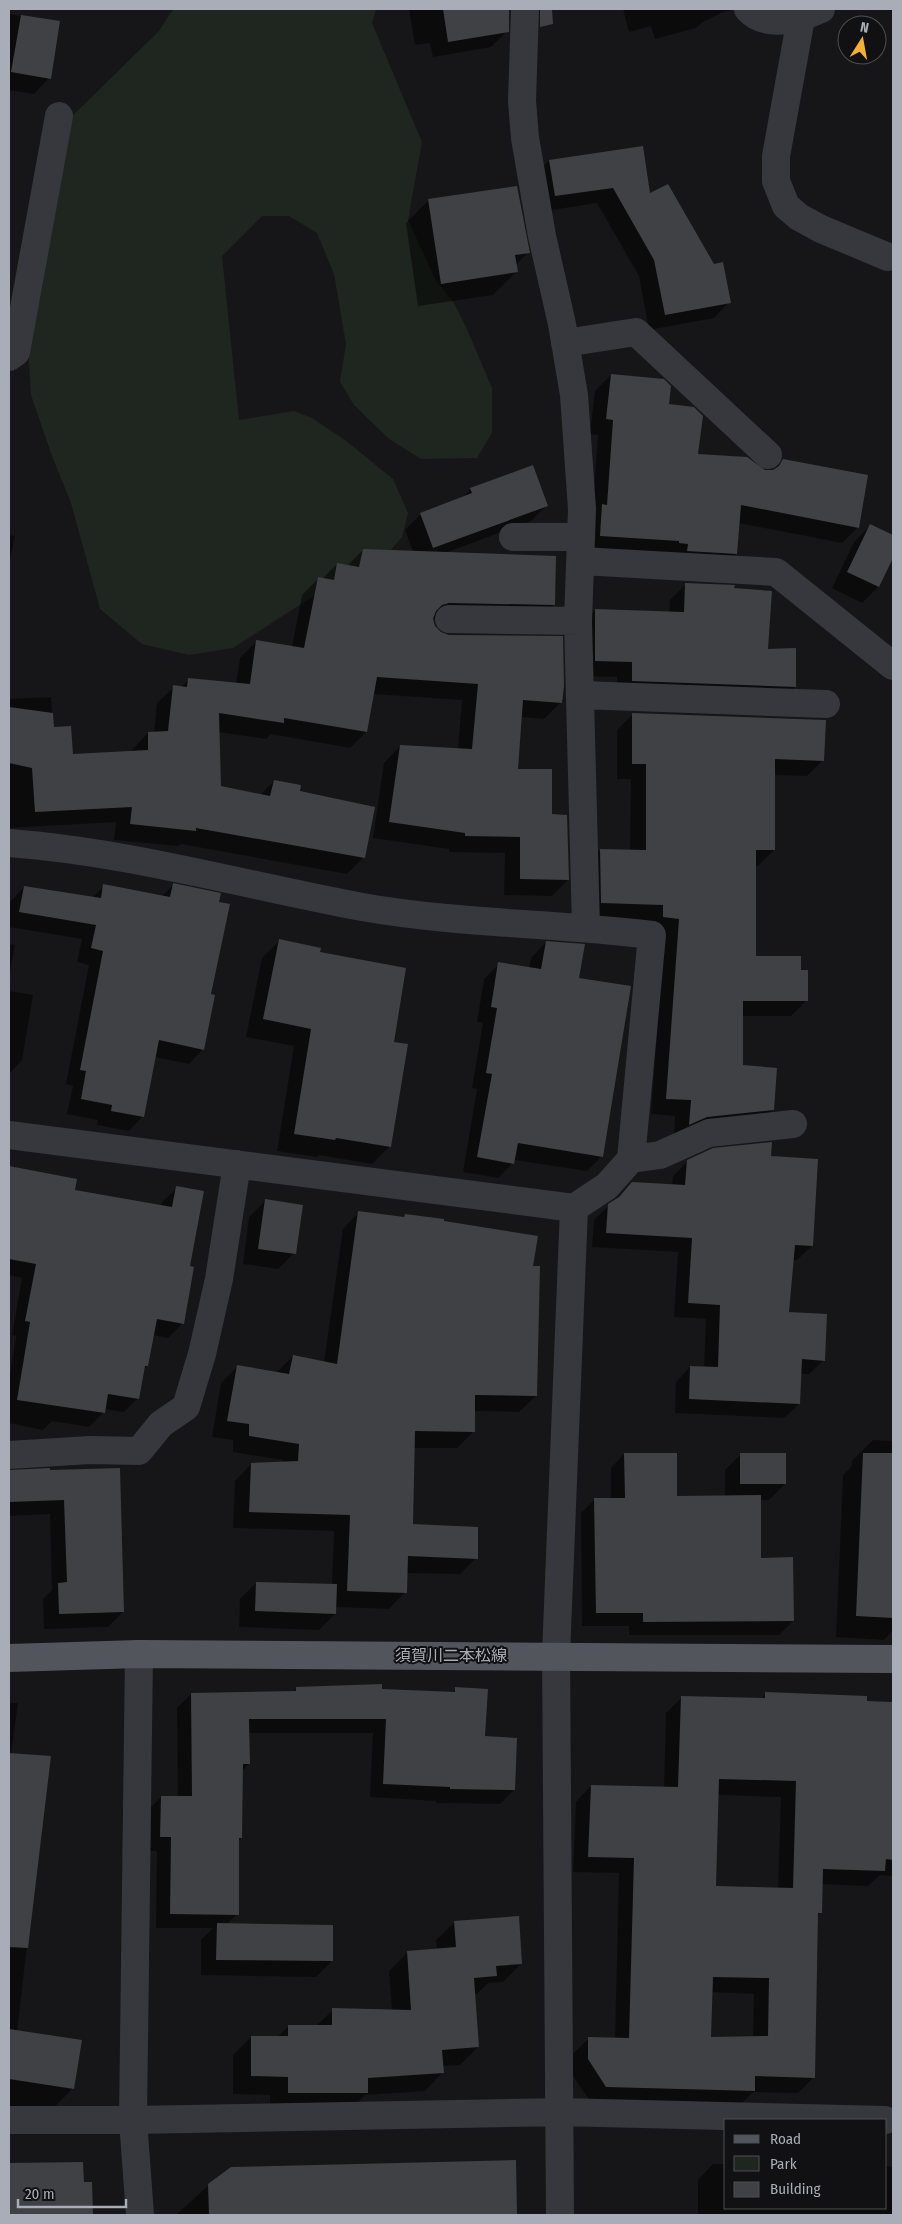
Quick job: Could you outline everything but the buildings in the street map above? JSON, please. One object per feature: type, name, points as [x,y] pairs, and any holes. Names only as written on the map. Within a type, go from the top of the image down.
[{"type":"main road","name":"須賀川二本松線","points":[[9,1658],[138,1654],[556,1655],[893,1659]]},
{"type":"street","points":[[525,9],[522,101],[525,138],[542,236],[574,395],[582,509],[578,621],[586,927]]},
{"type":"street","points":[[748,9],[763,19],[774,20],[811,14],[776,156],[776,181],[786,206],[821,229],[888,257]]},
{"type":"street","points":[[9,357],[16,352],[59,116]]},
{"type":"street","points":[[565,343],[636,332],[768,455]]},
{"type":"street","points":[[513,537],[581,549],[776,572],[893,666]]},
{"type":"street","points":[[449,619],[578,621]]},
{"type":"street","points":[[581,695],[826,704]]},
{"type":"street","points":[[9,843],[129,858],[362,907],[444,920],[547,927],[586,927],[652,935],[631,1159],[607,1186],[574,1208],[9,1135]]},
{"type":"street","points":[[631,1159],[660,1155],[709,1133],[793,1124]]},
{"type":"street","points":[[9,1455],[90,1450],[139,1451],[161,1424],[186,1407],[202,1354],[219,1279],[237,1164]]},
{"type":"street","points":[[560,2215],[556,1655],[574,1208]]},
{"type":"street","points":[[138,1654],[134,2120],[140,2215]]},
{"type":"street","points":[[9,2120],[134,2120],[560,2112],[845,2119]]},
{"type":"green space","points":[[173,9],[376,9],[372,23],[422,142],[408,220],[436,281],[454,303],[467,329],[492,388],[492,433],[477,458],[421,459],[389,439],[354,405],[340,382],[346,344],[334,274],[317,233],[289,216],[262,216],[222,256],[239,420],[294,411],[312,418],[345,440],[393,479],[408,513],[402,537],[385,557],[323,590],[233,648],[189,655],[142,644],[100,609],[71,503],[31,395],[27,330],[66,122],[159,31]]}]
